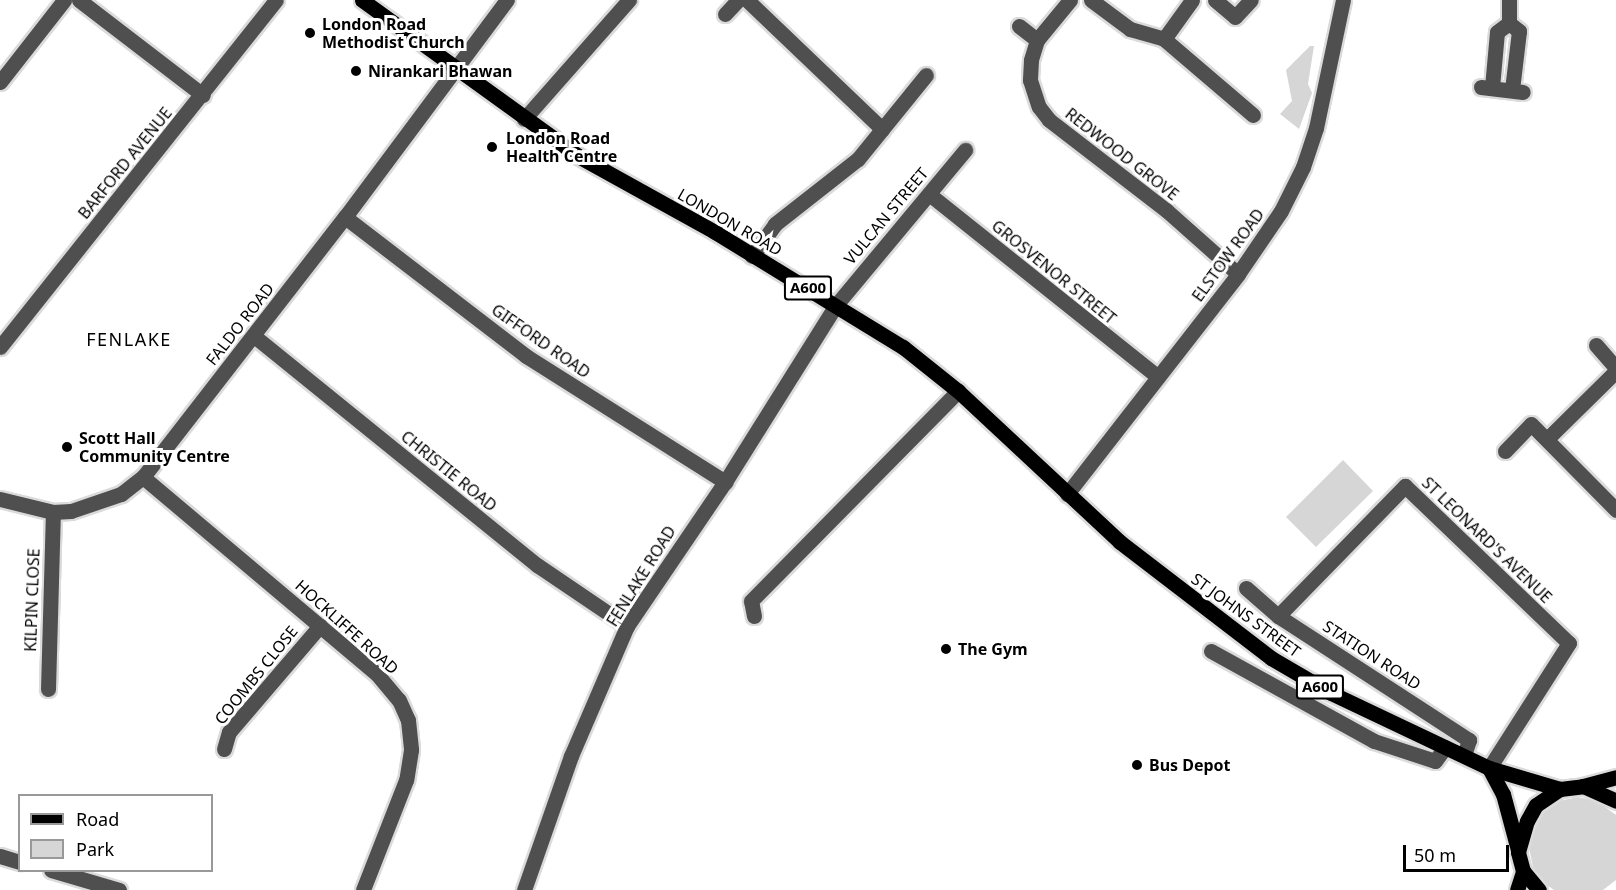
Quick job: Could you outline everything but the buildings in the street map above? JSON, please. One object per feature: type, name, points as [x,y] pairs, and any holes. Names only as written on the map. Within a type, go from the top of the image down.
[{"type":"main road","name":"LONDON ROAD","points":[[362,0],[524,119],[611,176],[836,305],[903,347],[958,391],[1067,494]]},
{"type":"main road","name":"ST JOHNS STREET","points":[[1067,494],[1155,570],[1223,623],[1314,684],[1489,768],[1560,789]]},
{"type":"main road","points":[[1489,768],[1503,794],[1523,871],[1539,890]]},
{"type":"main road","points":[[1583,786],[1616,777]]},
{"type":"main road","points":[[1583,786],[1616,801]]},
{"type":"main road","name":"A600","points":[[1518,852],[1527,821],[1536,805],[1560,789],[1583,786]]},
{"type":"main road","points":[[1516,890],[1523,871]]},
{"type":"street","points":[[0,82],[64,0]]},
{"type":"street","points":[[79,0],[203,95]]},
{"type":"street","name":"BARFORD AVENUE","points":[[0,347],[203,95],[276,0]]},
{"type":"street","name":"FALDO ROAD","points":[[0,499],[53,512],[97,505],[121,494],[143,477],[345,217],[507,0]]},
{"type":"street","points":[[524,119],[629,0]]},
{"type":"street","points":[[725,14],[738,0]]},
{"type":"street","points":[[747,0],[882,129]]},
{"type":"street","name":"REDWOOD GROVE","points":[[1070,0],[1038,39],[1030,60],[1030,80],[1039,107],[1049,120],[1166,210],[1238,274]]},
{"type":"street","points":[[1091,0],[1131,29],[1164,39],[1253,114]]},
{"type":"street","points":[[1164,39],[1192,0]]},
{"type":"street","points":[[1215,0],[1235,17],[1251,0]]},
{"type":"street","points":[[1509,0],[1509,23],[1519,32],[1517,91],[1487,87],[1497,32],[1509,23]]},
{"type":"street","name":"ELSTOW ROAD","points":[[1067,494],[1238,274],[1281,211],[1303,167],[1342,6]]},
{"type":"street","points":[[1019,26],[1038,39]]},
{"type":"street","points":[[752,256],[770,229],[838,178],[926,75]]},
{"type":"street","name":"VULCAN STREET","points":[[836,305],[964,150]]},
{"type":"street","name":"GROSVENOR STREET","points":[[929,194],[1158,377]]},
{"type":"street","name":"GIFFORD ROAD","points":[[345,217],[526,356],[725,482]]},
{"type":"street","name":"FENLAKE ROAD","points":[[524,890],[571,756],[627,626],[725,482],[836,305]]},
{"type":"street","name":"CHRISTIE ROAD","points":[[254,336],[537,566],[627,626]]},
{"type":"street","points":[[1547,439],[1616,369],[1596,345]]},
{"type":"street","points":[[754,616],[751,601],[958,391]]},
{"type":"street","points":[[1505,451],[1531,424],[1616,510]]},
{"type":"street","name":"HOCKLIFFE ROAD","points":[[143,477],[376,673],[399,700],[408,720],[411,750],[406,780],[363,890]]},
{"type":"street","name":"ST LEONARD'S AVENUE","points":[[1278,616],[1404,486],[1569,643],[1489,768]]},
{"type":"street","name":"KILPIN CLOSE","points":[[48,689],[53,512]]},
{"type":"street","name":"STATION ROAD","points":[[1246,588],[1278,616],[1469,740],[1464,755]]},
{"type":"street","name":"COOMBS CLOSE","points":[[224,749],[229,732],[320,626]]},
{"type":"street","points":[[1212,651],[1374,741],[1435,761],[1445,747]]},
{"type":"street","points":[[0,856],[18,861]]},
{"type":"street","points":[[58,872],[119,890]]},
{"type":"green space","points":[[1310,46],[1314,46],[1308,84],[1312,93],[1299,129],[1280,114],[1292,101],[1286,70]]},
{"type":"green space","points":[[1343,460],[1373,491],[1316,547],[1286,517]]},
{"type":"green space","points":[[1578,797],[1597,801],[1616,815],[1616,880],[1603,890],[1554,890],[1544,883],[1533,867],[1529,848],[1532,829],[1543,812],[1559,801]]},
{"type":"place","name":"London Road Methodist Church","points":[[310,33]]},
{"type":"place","name":"Nirankari Bhawan","points":[[356,71]]},
{"type":"place","name":"London Road Health Centre","points":[[492,147]]},
{"type":"place","name":"Scott Hall Community Centre","points":[[67,447]]},
{"type":"place","name":"The Gym","points":[[946,649]]},
{"type":"place","name":"Bus Depot","points":[[1137,765]]},
{"type":"district","name":"FENLAKE","points":[[129,339]]}]
